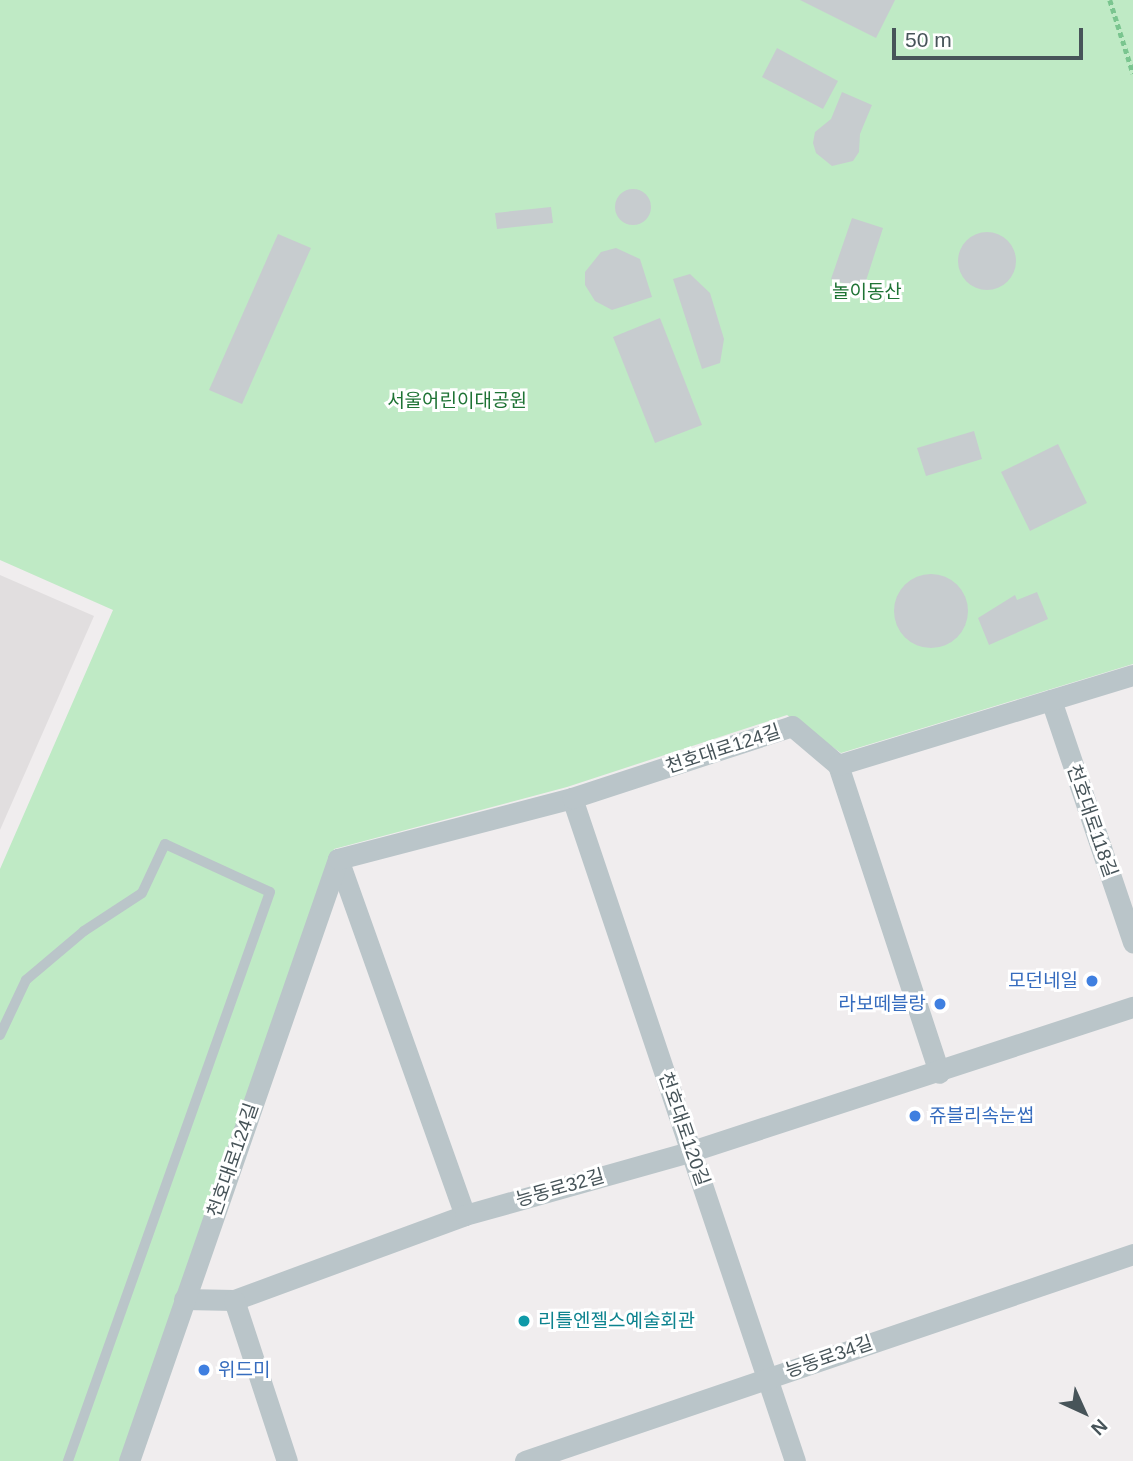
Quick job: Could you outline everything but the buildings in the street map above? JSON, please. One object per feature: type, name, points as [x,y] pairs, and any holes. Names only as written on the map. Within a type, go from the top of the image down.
[{"type":"street","points":[[939,1073],[838,765],[1133,675]]},
{"type":"street","name":"천호대로118길","points":[[1051,700],[1133,942]]},
{"type":"street","name":"천호대로124길","points":[[129,1461],[338,859],[572,798],[792,726],[838,765]]},
{"type":"street","name":"천호대로120길","points":[[572,798],[795,1461]]},
{"type":"street","points":[[338,859],[465,1215]]},
{"type":"street","name":"능동로32길","points":[[184,1299],[234,1300],[465,1215],[692,1152],[939,1073],[1133,1007]]},
{"type":"street","name":"능동로34길","points":[[525,1461],[1133,1254]]},
{"type":"street","points":[[234,1300],[287,1461]]},
{"type":"lane","points":[[0,1035],[3,1022],[26,980],[84,931],[142,892],[165,844],[270,892],[68,1461]]},
{"type":"path","points":[[1110,0],[1133,73]]},
{"type":"shaded area","points":[[0,575],[94,616],[0,830]]},
{"type":"green space","name":"서울어린이대공원","points":[[0,0],[1133,0],[1133,664],[841,753],[787,715],[567,787],[334,849],[121,1461],[0,1461],[0,869],[113,610],[0,560]]},
{"type":"place","name":"모던네일","points":[[1092,981]]},
{"type":"place","name":"라보떼블랑","points":[[940,1004]]},
{"type":"place","name":"쥬블리속눈썹","points":[[915,1116]]},
{"type":"place","name":"리틀엔젤스예술회관","points":[[524,1321]]},
{"type":"place","name":"위드미","points":[[204,1370]]},
{"type":"park label","name":"놀이동산","points":[[867,292]]}]
